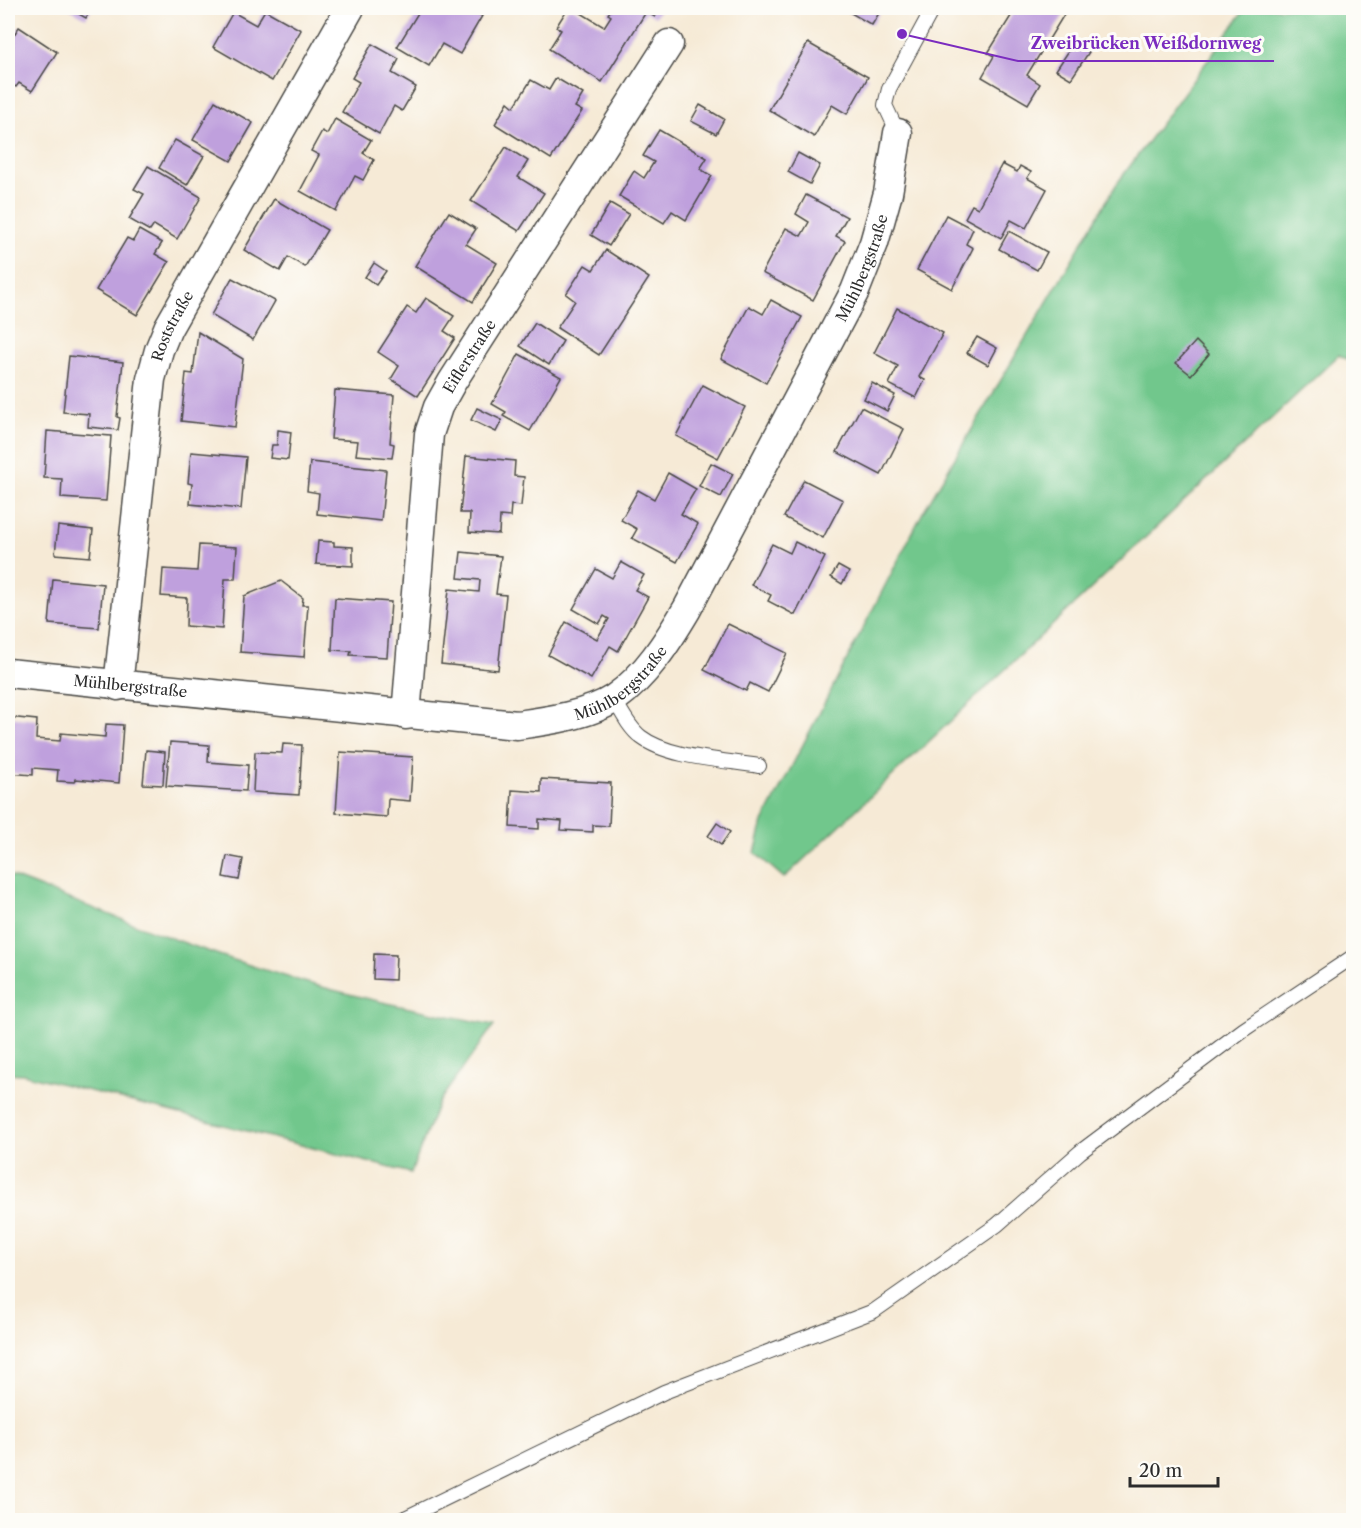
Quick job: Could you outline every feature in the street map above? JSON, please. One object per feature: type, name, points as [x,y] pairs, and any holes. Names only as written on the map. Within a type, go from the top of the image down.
[{"type":"street","name":"Roststraße","points":[[118,686],[151,379],[159,350],[168,328],[350,8]]},
{"type":"street","name":"Eiflerstraße","points":[[406,715],[429,434],[438,407],[669,44]]},
{"type":"street","name":"Mühlbergstraße","points":[[8,674],[517,725],[560,719],[614,699],[641,675],[670,637],[687,609],[855,291],[874,243],[888,193],[898,133]]},
{"type":"lane","points":[[898,133],[885,105],[889,88],[933,8]]},
{"type":"lane","points":[[614,699],[639,735],[654,745],[673,752],[759,766]]},
{"type":"lane","points":[[401,1521],[664,1392],[874,1311],[997,1225],[1080,1152],[1243,1030],[1353,956]]},
{"type":"green space","points":[[1246,8],[1353,8],[1353,363],[1339,355],[784,878],[755,853],[763,822],[923,512],[1116,185]]},
{"type":"green space","points":[[8,875],[177,940],[281,975],[360,997],[494,1025],[438,1103],[411,1173],[23,1074],[8,1073]]},
{"type":"building","points":[[68,8],[92,8],[86,18]]},
{"type":"building","points":[[421,8],[467,8],[482,16],[460,54],[442,44],[429,66],[397,47]]},
{"type":"building","points":[[568,8],[573,8],[604,27],[611,16],[608,14],[612,8],[661,8],[655,17],[646,12],[602,82],[549,49],[561,30],[556,27]]},
{"type":"building","points":[[842,8],[882,8],[872,25]]},
{"type":"building","points":[[1016,8],[1068,8],[1027,75],[1040,84],[1028,104],[982,77],[994,56],[988,53]]},
{"type":"building","points":[[265,10],[301,30],[272,81],[213,47],[233,12],[256,25]]},
{"type":"building","points":[[19,27],[57,52],[32,91],[19,83],[16,87],[8,81],[8,44]]},
{"type":"building","points":[[808,43],[868,77],[847,114],[832,105],[814,137],[769,110]]},
{"type":"building","points":[[1074,43],[1089,52],[1071,79],[1056,70]]},
{"type":"building","points":[[372,44],[399,59],[392,73],[416,87],[402,111],[394,106],[379,134],[342,112],[359,82],[352,78]]},
{"type":"building","points":[[556,78],[583,94],[575,107],[582,111],[551,159],[495,124],[508,102],[514,107],[531,80],[549,90]]},
{"type":"building","points":[[215,101],[253,123],[231,161],[193,140]]},
{"type":"building","points":[[700,105],[724,119],[716,134],[691,121]]},
{"type":"building","points":[[335,119],[371,140],[363,153],[374,160],[363,180],[355,176],[336,211],[300,191],[319,155],[311,151],[322,131],[327,134]]},
{"type":"building","points":[[659,130],[707,158],[700,169],[712,176],[686,220],[672,211],[664,223],[619,196],[634,171],[644,178],[654,162],[643,156]]},
{"type":"building","points":[[8,139],[12,140],[8,157]]},
{"type":"building","points":[[175,140],[204,156],[187,185],[159,168]]},
{"type":"building","points":[[506,147],[528,161],[518,177],[544,193],[519,231],[471,201]]},
{"type":"building","points":[[798,153],[820,165],[810,184],[788,172]]},
{"type":"building","points":[[1002,164],[1017,172],[1020,166],[1031,172],[1027,178],[1047,189],[1026,228],[1011,220],[1001,238],[965,218],[972,205],[978,208]]},
{"type":"building","points":[[148,166],[201,197],[177,239],[154,225],[150,231],[129,219],[144,194],[134,189]]},
{"type":"building","points":[[806,195],[847,217],[836,236],[845,241],[813,300],[762,273],[786,228],[801,236],[809,222],[796,214]]},
{"type":"building","points":[[274,199],[327,230],[305,267],[288,257],[280,271],[244,250]]},
{"type":"building","points":[[610,203],[629,214],[609,246],[591,235]]},
{"type":"building","points":[[449,212],[476,229],[466,244],[497,263],[473,302],[415,266]]},
{"type":"building","points":[[946,215],[973,229],[966,244],[973,248],[952,289],[917,270]]},
{"type":"building","points":[[139,230],[162,243],[155,254],[169,262],[137,315],[96,290],[127,238],[133,241]]},
{"type":"building","points":[[1009,231],[1047,252],[1037,270],[999,249]]},
{"type":"building","points":[[606,250],[649,278],[599,355],[557,328],[575,301],[566,294],[585,265],[593,270]]},
{"type":"building","points":[[374,263],[386,271],[376,285],[365,277]]},
{"type":"building","points":[[232,278],[275,301],[253,340],[211,315]]},
{"type":"building","points":[[426,298],[454,316],[444,331],[455,338],[418,396],[391,379],[399,366],[378,352],[407,307],[416,313]]},
{"type":"building","points":[[771,300],[802,317],[766,383],[721,359],[749,306],[763,314]]},
{"type":"building","points":[[897,308],[943,333],[919,377],[925,380],[916,398],[889,384],[898,366],[874,353]]},
{"type":"building","points":[[535,323],[563,341],[549,365],[520,346]]},
{"type":"building","points":[[198,332],[243,359],[235,427],[181,421],[186,373],[193,374]]},
{"type":"building","points":[[977,337],[997,348],[988,365],[967,353]]},
{"type":"building","points":[[1196,341],[1209,354],[1191,375],[1176,363]]},
{"type":"building","points":[[519,354],[561,377],[530,431],[503,416],[506,412],[492,404]]},
{"type":"building","points":[[69,356],[123,362],[117,417],[120,418],[118,430],[88,427],[89,414],[63,412]]},
{"type":"building","points":[[872,383],[895,395],[887,411],[864,399]]},
{"type":"building","points":[[703,385],[745,407],[718,458],[676,436]]},
{"type":"building","points":[[335,390],[394,395],[390,443],[394,444],[392,458],[356,455],[358,441],[331,439]]},
{"type":"building","points":[[861,407],[904,429],[881,475],[837,452]]},
{"type":"building","points":[[477,408],[502,420],[496,432],[471,420]]},
{"type":"building","points":[[278,430],[291,432],[288,460],[270,458],[272,445],[277,445]]},
{"type":"building","points":[[47,431],[111,436],[106,501],[61,498],[62,479],[44,478]]},
{"type":"building","points":[[191,452],[246,457],[241,509],[190,504],[192,484],[188,483]]},
{"type":"building","points":[[466,456],[515,461],[514,476],[524,477],[521,506],[511,505],[510,517],[500,516],[499,534],[469,532],[470,513],[460,513]]},
{"type":"building","points":[[310,462],[386,470],[381,521],[317,514],[319,493],[307,491]]},
{"type":"building","points":[[711,463],[733,474],[721,497],[699,486]]},
{"type":"building","points":[[668,473],[696,489],[681,514],[698,524],[677,562],[632,538],[637,529],[621,520],[638,490],[654,499]]},
{"type":"building","points":[[804,480],[843,500],[823,538],[784,517]]},
{"type":"building","points":[[58,526],[93,530],[90,557],[55,554]]},
{"type":"building","points":[[318,541],[334,542],[334,546],[353,547],[353,566],[316,564]]},
{"type":"building","points":[[795,542],[825,557],[795,615],[768,601],[771,595],[751,585],[772,544],[790,553]]},
{"type":"building","points":[[199,545],[237,547],[235,579],[225,579],[222,629],[186,626],[187,598],[161,596],[163,569],[197,571]]},
{"type":"building","points":[[461,552],[501,556],[496,594],[506,595],[498,670],[441,664],[449,589],[479,592],[480,580],[458,578]]},
{"type":"building","points":[[621,562],[644,575],[635,590],[648,597],[618,651],[610,646],[591,679],[548,655],[566,622],[597,639],[609,619],[604,616],[599,624],[573,609],[596,569],[612,578]]},
{"type":"building","points":[[838,566],[849,572],[842,584],[831,577]]},
{"type":"building","points":[[53,579],[103,584],[99,628],[49,624]]},
{"type":"building","points":[[281,581],[303,598],[302,605],[308,605],[304,657],[240,652],[244,596]]},
{"type":"building","points":[[335,598],[391,602],[387,657],[350,655],[351,651],[332,650]]},
{"type":"building","points":[[728,624],[787,653],[768,692],[750,683],[746,691],[704,670]]},
{"type":"building","points":[[8,717],[37,720],[36,739],[60,741],[61,733],[105,737],[106,724],[123,725],[119,783],[76,779],[75,782],[57,781],[58,770],[33,768],[33,775],[8,773]]},
{"type":"building","points":[[170,742],[209,745],[208,762],[248,765],[246,791],[166,786]]},
{"type":"building","points":[[283,744],[302,745],[299,795],[253,792],[255,752],[282,753]]},
{"type":"building","points":[[146,750],[165,752],[163,785],[143,784]]},
{"type":"building","points":[[340,752],[413,757],[410,801],[388,799],[387,817],[336,813]]},
{"type":"building","points":[[541,779],[611,783],[609,826],[593,825],[593,832],[561,830],[562,821],[539,819],[539,829],[510,827],[512,790],[541,792]]},
{"type":"building","points":[[717,823],[730,832],[721,845],[708,836]]},
{"type":"building","points":[[227,856],[243,859],[239,880],[223,877]]},
{"type":"building","points":[[374,954],[396,955],[395,980],[373,979]]},
{"type":"place","name":"Zweibrücken Weißdornweg","points":[[902,34]]}]
